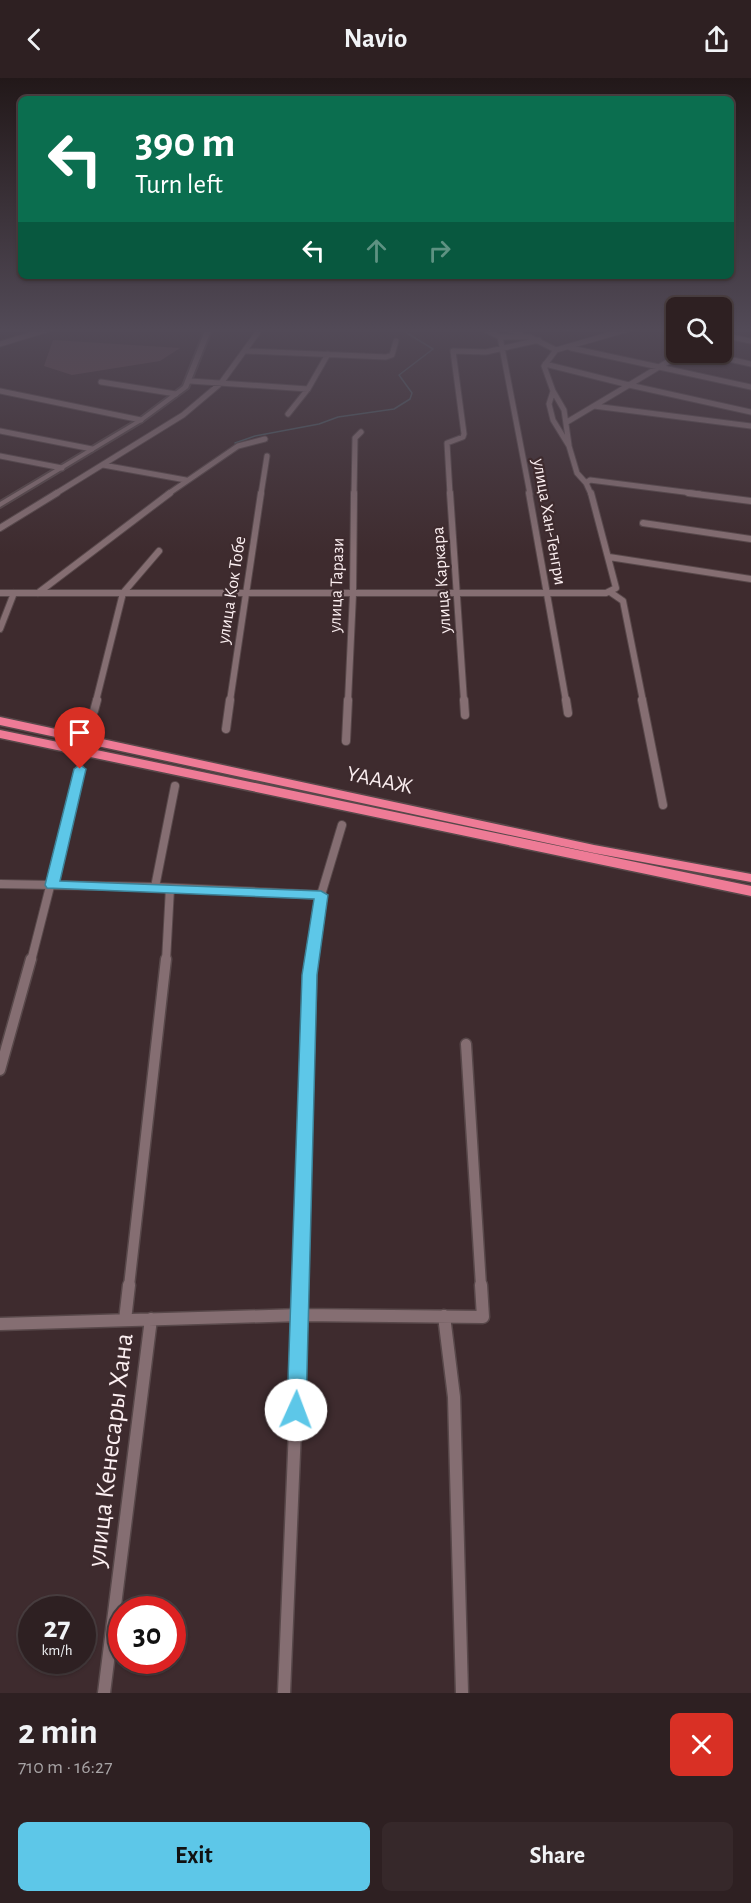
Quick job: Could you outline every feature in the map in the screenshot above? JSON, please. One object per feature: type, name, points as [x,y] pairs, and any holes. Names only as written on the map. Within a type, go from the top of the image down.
[{"type":"highway","name":"ҮАААЖ","points":[[0,721],[594,849],[751,878]]},
{"type":"highway","name":"ҮАААЖ","points":[[0,734],[751,891]]},
{"type":"street","points":[[63,403],[141,420]]},
{"type":"street","points":[[1,503],[141,420],[163,403]]},
{"type":"street","points":[[0,528],[183,415],[197,403]]},
{"type":"street","points":[[288,414],[297,403]]},
{"type":"street","name":"улица Каркара","points":[[460,403],[464,434],[463,437],[447,443],[459,594],[465,716]]},
{"type":"street","name":"улица Хан-Тенгри","points":[[514,403],[568,713]]},
{"type":"street","points":[[549,403],[553,420],[569,446]]},
{"type":"street","points":[[0,593],[547,594],[610,592],[616,588],[609,556],[592,496],[586,483],[577,473],[569,446],[567,422],[562,415],[562,403]]},
{"type":"street","points":[[567,422],[598,403]]},
{"type":"street","points":[[712,403],[751,412]]},
{"type":"street","points":[[594,406],[751,426]]},
{"type":"street","points":[[0,431],[92,449]]},
{"type":"street","name":"улица Тарази","points":[[346,741],[353,594],[356,438],[360,432]]},
{"type":"street","points":[[38,593],[186,480],[238,446],[265,439]]},
{"type":"street","points":[[0,456],[62,468]]},
{"type":"street","name":"улица Кок Тобе","points":[[226,729],[267,456]]},
{"type":"street","points":[[103,465],[186,480]]},
{"type":"street","points":[[586,483],[590,480],[601,480],[751,501]]},
{"type":"street","points":[[643,523],[751,539]]},
{"type":"street","points":[[94,711],[123,593],[159,550]]},
{"type":"street","points":[[609,556],[751,579]]},
{"type":"street","points":[[610,592],[623,601],[663,805]]},
{"type":"street","points":[[0,629],[14,593]]},
{"type":"street","points":[[0,1071],[52,885],[80,769]]},
{"type":"street","points":[[156,887],[175,786]]},
{"type":"street","points":[[284,1693],[300,1315],[310,975],[321,895],[342,825]]},
{"type":"street","points":[[0,884],[156,887],[321,895]]},
{"type":"street","points":[[125,1320],[164,990],[170,888]]},
{"type":"street","points":[[0,1323],[300,1315],[483,1317],[466,1044]]},
{"type":"street","points":[[444,1316],[454,1397],[462,1693]]},
{"type":"street","name":"улица Кенесары Хана","points":[[104,1693],[151,1319]]},
{"type":"waterway","points":[[235,443],[255,436],[319,424],[338,417],[394,409],[403,403]]},
{"type":"route","points":[[80,769],[52,885],[156,887],[321,895],[310,975],[296,1410]]}]
